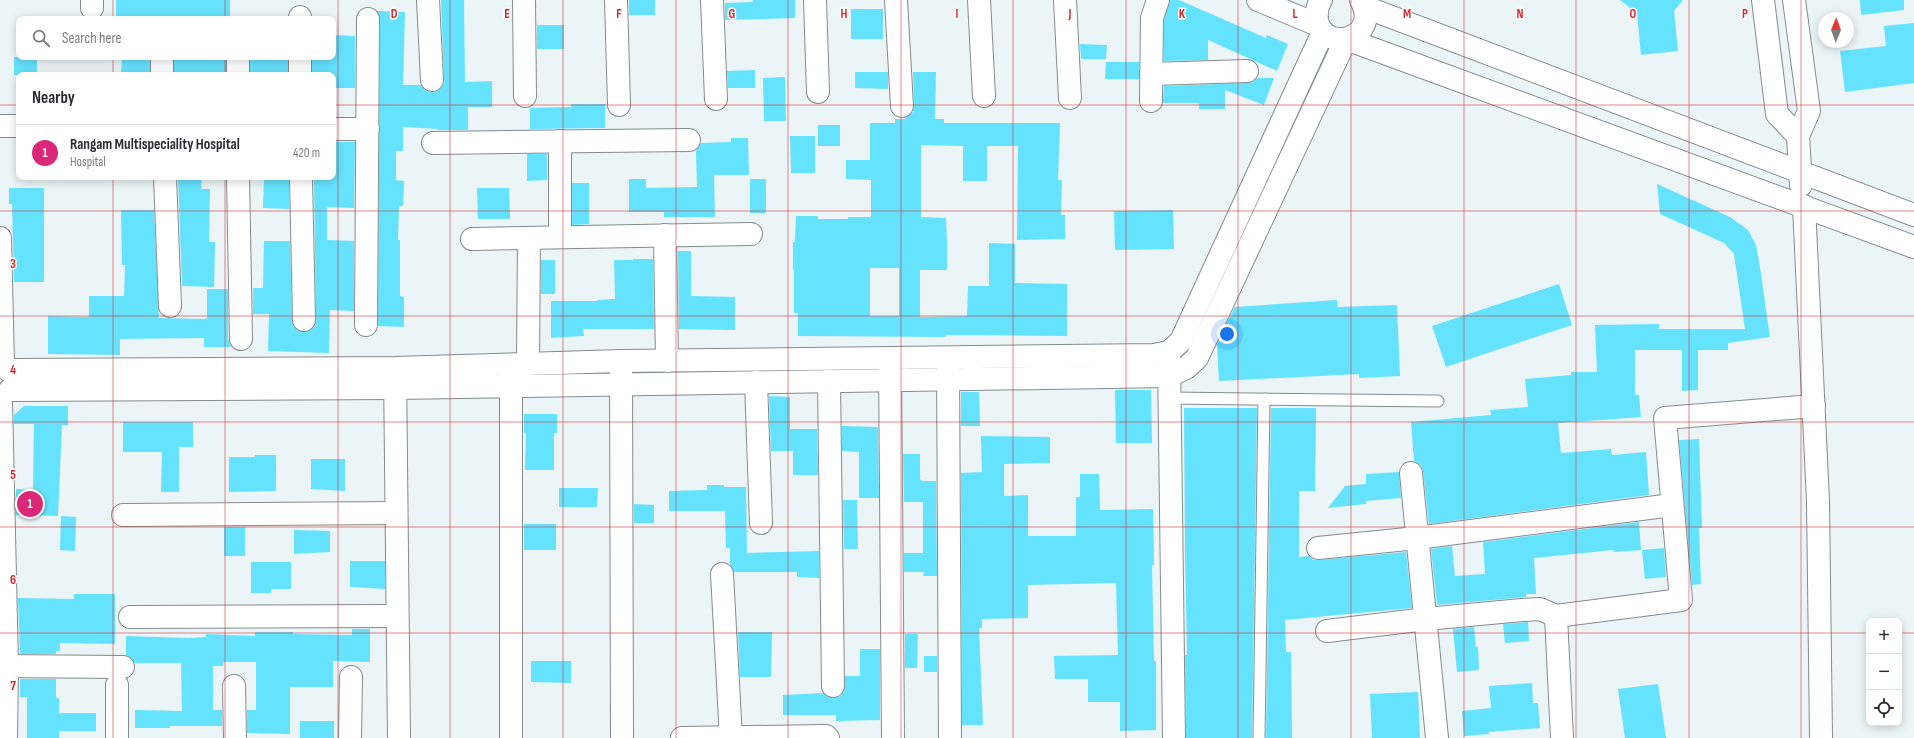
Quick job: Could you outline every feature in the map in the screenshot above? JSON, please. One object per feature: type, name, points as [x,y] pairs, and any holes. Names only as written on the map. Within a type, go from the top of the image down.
[{"type":"street","points":[[428,0],[432,80]]},
{"type":"street","points":[[524,0],[526,96]]},
{"type":"street","points":[[616,0],[619,105]]},
{"type":"street","points":[[712,0],[716,99]]},
{"type":"street","points":[[815,0],[818,92]]},
{"type":"street","points":[[896,0],[902,106]]},
{"type":"street","points":[[979,0],[984,96]]},
{"type":"street","points":[[1065,0],[1070,98]]},
{"type":"street","points":[[1151,101],[1152,18],[1158,0]]},
{"type":"street","points":[[1258,0],[1321,28],[1338,39],[1346,39],[1914,247]]},
{"type":"street","points":[[395,378],[520,364],[621,361],[948,359],[1154,355],[1169,352],[1181,342],[1321,28],[1317,9],[1321,0]]},
{"type":"street","points":[[1763,0],[1777,114],[1798,136]]},
{"type":"street","points":[[1794,0],[1809,111],[1798,136],[1799,171],[1804,206],[1814,406],[1818,509],[1822,738]]},
{"type":"street","points":[[4,381],[395,378],[511,386],[1169,376],[1186,368],[1197,358],[1346,39],[1354,36],[1363,27],[1366,16],[1363,4]]},
{"type":"street","points":[[1363,4],[1914,215]]},
{"type":"street","points":[[366,325],[368,19]]},
{"type":"street","points":[[162,60],[162,72]]},
{"type":"street","points":[[238,60],[238,72]]},
{"type":"street","points":[[300,60],[300,72]]},
{"type":"street","points":[[1151,74],[1247,71]]},
{"type":"street","points":[[0,126],[16,126]]},
{"type":"street","points":[[336,129],[368,129]]},
{"type":"street","points":[[433,142],[689,140]]},
{"type":"street","points":[[560,141],[560,237]]},
{"type":"street","points":[[165,180],[170,306]]},
{"type":"street","points":[[238,180],[241,339]]},
{"type":"street","points":[[301,180],[304,320]]},
{"type":"street","points":[[472,239],[751,234]]},
{"type":"street","points":[[665,235],[667,361]]},
{"type":"street","points":[[0,238],[4,381],[3,666],[6,738]]},
{"type":"street","points":[[511,738],[511,386],[520,364],[529,238]]},
{"type":"street","points":[[1169,352],[1174,738]]},
{"type":"street","points":[[890,359],[893,738]]},
{"type":"street","points":[[948,359],[950,738]]},
{"type":"street","points":[[621,361],[622,738]]},
{"type":"street","points":[[395,378],[399,738]]},
{"type":"street","points":[[829,381],[833,686]]},
{"type":"street","points":[[756,382],[761,523]]},
{"type":"street","points":[[1327,631],[1426,619],[1540,610],[1556,616],[1681,600],[1665,418],[1814,406]]},
{"type":"street","points":[[1411,473],[1426,619],[1436,738]]},
{"type":"street","points":[[1318,548],[1417,538],[1672,505]]},
{"type":"street","points":[[124,515],[396,513]]},
{"type":"street","points":[[722,574],[731,738]]},
{"type":"street","points":[[130,617],[397,616]]},
{"type":"street","points":[[1556,616],[1562,738]]},
{"type":"street","points":[[3,666],[120,676],[117,738]]},
{"type":"street","points":[[350,738],[351,677]]},
{"type":"street","points":[[234,686],[235,738]]},
{"type":"street","points":[[682,738],[826,736],[828,738]]},
{"type":"lane","points":[[1169,398],[1438,401]]},
{"type":"lane","points":[[1260,738],[1264,399]]},
{"type":"building","points":[[116,0],[230,0],[230,16],[116,16]]},
{"type":"building","points":[[441,0],[464,0],[465,82],[492,81],[492,107],[468,107],[468,130],[438,130],[403,127],[403,151],[396,151],[396,180],[404,181],[403,206],[399,206],[398,240],[400,240],[400,296],[404,297],[404,327],[378,326],[380,19],[377,11],[405,12],[403,85],[421,85],[426,91],[433,92],[439,90],[443,85],[444,80]]},
{"type":"building","points":[[629,0],[655,0],[655,15],[629,15]]},
{"type":"building","points":[[753,0],[795,0],[795,18],[725,20],[725,3],[753,2]]},
{"type":"building","points":[[1170,0],[1179,0],[1266,38],[1267,35],[1288,44],[1277,71],[1208,40],[1208,60],[1164,61],[1164,20]]},
{"type":"building","points":[[1620,0],[1683,0],[1674,11],[1678,51],[1641,55],[1637,13]]},
{"type":"building","points":[[1860,0],[1904,0],[1904,10],[1861,15]]},
{"type":"building","points":[[851,9],[883,9],[883,39],[851,39]]},
{"type":"building","points":[[1914,23],[1914,83],[1845,92],[1840,51],[1886,46],[1884,26]]},
{"type":"building","points":[[537,25],[564,25],[564,49],[537,49]]},
{"type":"building","points":[[336,35],[355,36],[355,88],[336,88],[336,72],[312,72],[312,60],[336,60]]},
{"type":"building","points":[[1080,44],[1107,45],[1106,59],[1081,59]]},
{"type":"building","points":[[14,57],[16,57],[16,60],[37,60],[37,72],[16,72],[16,75],[14,75]]},
{"type":"building","points":[[122,60],[150,60],[150,72],[121,72]]},
{"type":"building","points":[[174,60],[226,60],[226,72],[174,72]]},
{"type":"building","points":[[250,60],[288,60],[288,72],[250,72]]},
{"type":"building","points":[[1106,62],[1139,62],[1139,79],[1105,79]]},
{"type":"building","points":[[755,70],[755,88],[728,88],[727,71]]},
{"type":"building","points":[[855,72],[888,72],[888,89],[855,88]]},
{"type":"building","points":[[913,72],[936,72],[935,119],[944,119],[944,123],[1060,123],[1058,180],[1062,180],[1061,215],[1065,215],[1065,239],[1017,240],[1018,146],[987,146],[987,181],[963,181],[963,146],[921,145],[921,217],[946,218],[947,270],[920,270],[920,317],[967,316],[968,286],[989,286],[989,243],[1015,244],[1015,283],[1067,284],[1067,336],[798,336],[798,313],[794,313],[793,270],[793,242],[795,242],[796,216],[818,216],[818,219],[871,217],[871,180],[846,179],[846,160],[870,160],[870,123],[895,123],[895,119],[906,119],[906,117],[913,112]],"holes":[[[870,268],[899,268],[899,316],[870,316]]]},
{"type":"building","points":[[785,77],[786,121],[764,121],[763,78]]},
{"type":"building","points":[[1257,78],[1274,78],[1264,105],[1225,90],[1225,109],[1199,109],[1199,103],[1163,103],[1164,86],[1247,83],[1253,82]]},
{"type":"building","points":[[571,104],[605,104],[605,128],[530,129],[530,108],[571,107]]},
{"type":"building","points":[[818,125],[840,125],[840,146],[818,146]]},
{"type":"building","points":[[790,136],[815,136],[815,173],[791,173]]},
{"type":"building","points":[[731,138],[748,138],[749,175],[714,175],[715,217],[664,217],[664,212],[629,212],[629,179],[646,179],[646,188],[697,187],[696,150],[701,143],[731,142]]},
{"type":"building","points":[[336,142],[355,142],[354,208],[327,207],[327,240],[354,241],[354,311],[330,310],[329,353],[268,351],[269,314],[253,314],[253,288],[263,288],[264,241],[290,241],[293,326],[298,331],[305,332],[311,330],[315,326],[314,180],[336,180]]},
{"type":"building","points":[[527,154],[547,154],[547,180],[527,181]]},
{"type":"building","points":[[750,179],[766,179],[766,213],[750,213]]},
{"type":"building","points":[[178,180],[202,180],[201,189],[210,189],[209,242],[215,242],[214,287],[182,286]]},
{"type":"building","points":[[264,180],[289,180],[289,209],[263,208]]},
{"type":"building","points":[[572,183],[589,183],[589,224],[572,225]]},
{"type":"building","points":[[1657,184],[1730,217],[1748,230],[1756,245],[1770,337],[1728,343],[1728,350],[1698,350],[1698,390],[1682,391],[1682,350],[1635,350],[1635,395],[1639,395],[1641,417],[1558,423],[1561,453],[1611,449],[1612,455],[1646,452],[1649,495],[1429,524],[1423,471],[1421,465],[1414,461],[1411,422],[1491,415],[1490,410],[1528,407],[1525,379],[1571,375],[1571,372],[1597,372],[1595,325],[1659,324],[1659,329],[1745,329],[1734,254],[1724,243],[1660,214]]},
{"type":"building","points":[[9,188],[44,188],[44,282],[14,282],[12,204],[9,204]]},
{"type":"building","points":[[477,188],[509,188],[510,219],[478,219]]},
{"type":"building","points":[[121,210],[154,210],[159,318],[205,319],[207,318],[207,289],[228,289],[228,339],[231,347],[204,347],[204,338],[120,339],[120,355],[48,354],[48,316],[89,317],[89,296],[124,296],[125,265],[122,265]]},
{"type":"building","points":[[1173,210],[1174,249],[1115,250],[1114,211]]},
{"type":"building","points":[[678,251],[691,251],[691,296],[735,297],[735,330],[679,329]]},
{"type":"building","points":[[653,259],[654,329],[583,329],[584,336],[551,338],[551,301],[597,301],[615,299],[614,260]]},
{"type":"building","points":[[541,260],[555,260],[555,294],[541,294]]},
{"type":"building","points":[[1559,284],[1572,325],[1446,367],[1432,326]]},
{"type":"building","points":[[1337,300],[1338,307],[1397,305],[1400,376],[1359,378],[1359,374],[1219,381],[1217,344],[1220,338],[1226,338],[1226,325],[1235,307]]},
{"type":"building","points":[[1115,390],[1151,390],[1152,443],[1116,443]]},
{"type":"building","points":[[961,392],[979,392],[980,426],[961,426]]},
{"type":"building","points":[[769,396],[790,397],[790,429],[817,429],[818,475],[793,475],[793,451],[771,451]]},
{"type":"building","points":[[24,406],[68,406],[68,425],[62,425],[58,516],[16,515],[16,489],[33,490],[34,424],[14,424],[14,415]]},
{"type":"building","points":[[1184,408],[1257,408],[1252,738],[1186,738],[1185,655],[1187,655]]},
{"type":"building","points":[[1271,408],[1316,408],[1315,491],[1299,491],[1299,557],[1309,556],[1313,560],[1319,560],[1406,552],[1412,608],[1285,620],[1286,652],[1291,652],[1292,738],[1266,738]]},
{"type":"building","points":[[524,414],[557,414],[557,433],[554,433],[554,470],[525,470],[526,433],[524,433]]},
{"type":"building","points":[[123,422],[193,422],[193,447],[179,447],[179,492],[161,492],[162,452],[123,452]]},
{"type":"building","points":[[842,426],[878,427],[879,498],[859,498],[859,452],[842,451]]},
{"type":"building","points":[[981,436],[1050,437],[1050,463],[1004,464],[1004,496],[1028,495],[1028,536],[1076,536],[1076,497],[1080,497],[1080,474],[1099,474],[1100,510],[1153,509],[1154,565],[1152,565],[1154,661],[1156,661],[1156,730],[1120,731],[1120,702],[1088,702],[1088,679],[1055,679],[1054,656],[1118,655],[1116,583],[1028,585],[1028,618],[982,619],[982,628],[979,628],[983,725],[962,725],[961,473],[982,472]]},
{"type":"building","points":[[1699,439],[1702,528],[1699,528],[1701,584],[1692,585],[1679,440]]},
{"type":"building","points":[[903,454],[920,454],[920,479],[922,481],[936,481],[937,576],[923,576],[924,572],[904,572],[904,553],[923,553],[923,502],[904,502]]},
{"type":"building","points":[[255,455],[276,455],[276,491],[229,492],[229,457],[255,457]]},
{"type":"building","points":[[311,459],[345,459],[345,491],[311,489]]},
{"type":"building","points":[[1399,472],[1401,498],[1366,501],[1366,504],[1328,508],[1345,486],[1366,484],[1366,474]]},
{"type":"building","points":[[707,485],[746,487],[747,553],[819,551],[819,578],[797,577],[797,572],[734,572],[730,565],[730,548],[726,548],[725,511],[669,511],[669,491],[707,490]]},
{"type":"building","points":[[559,488],[598,488],[597,507],[559,507]]},
{"type":"building","points":[[843,500],[857,500],[858,549],[844,549]]},
{"type":"building","points":[[634,504],[654,505],[654,523],[634,523]]},
{"type":"building","points":[[61,516],[76,517],[75,551],[60,550]]},
{"type":"building","points":[[1639,522],[1641,550],[1614,552],[1613,550],[1534,558],[1536,594],[1526,594],[1526,597],[1437,605],[1431,549],[1452,546],[1455,576],[1485,574],[1483,542]]},
{"type":"building","points":[[524,524],[556,524],[556,550],[524,550]]},
{"type":"building","points":[[224,527],[245,527],[245,556],[224,556]]},
{"type":"building","points":[[294,530],[330,531],[330,552],[294,554]]},
{"type":"building","points":[[1664,548],[1666,577],[1645,579],[1642,550]]},
{"type":"building","points":[[350,561],[385,561],[385,589],[350,587]]},
{"type":"building","points":[[251,562],[291,562],[291,589],[271,589],[271,593],[251,593]]},
{"type":"building","points":[[74,594],[115,594],[115,644],[60,643],[60,651],[56,651],[56,654],[20,654],[18,598],[74,599]]},
{"type":"building","points":[[1528,622],[1529,641],[1505,643],[1503,624]]},
{"type":"building","points":[[1474,627],[1476,647],[1478,647],[1479,670],[1457,672],[1453,629]]},
{"type":"building","points":[[352,629],[370,629],[370,662],[333,661],[333,687],[290,687],[290,734],[247,733],[247,710],[256,710],[256,662],[223,662],[223,666],[213,666],[213,710],[222,710],[222,726],[135,728],[135,710],[182,711],[181,663],[134,663],[126,655],[126,636],[188,638],[206,637],[206,634],[255,636],[255,632],[352,635]]},
{"type":"building","points":[[738,632],[772,632],[771,677],[740,677]]},
{"type":"building","points":[[905,634],[918,634],[917,668],[905,668]]},
{"type":"building","points":[[860,649],[880,649],[880,720],[836,721],[836,715],[783,715],[783,695],[823,693],[833,698],[840,696],[844,692],[845,676],[860,676]]},
{"type":"building","points":[[924,656],[937,656],[937,672],[924,672]]},
{"type":"building","points":[[531,661],[571,661],[571,683],[531,682]]},
{"type":"building","points":[[20,679],[56,679],[56,698],[59,698],[59,713],[96,713],[96,731],[59,731],[59,738],[27,738],[27,697],[20,697]]},
{"type":"building","points":[[1532,683],[1533,703],[1538,703],[1540,728],[1489,732],[1489,734],[1464,736],[1462,711],[1491,708],[1489,686]]},
{"type":"building","points":[[1658,684],[1666,738],[1625,738],[1618,689]]},
{"type":"building","points":[[1418,692],[1420,738],[1372,738],[1370,694]]},
{"type":"building","points":[[300,721],[334,721],[334,738],[300,738]]},
{"type":"place","name":"Rangam Multispeciality Hospital","points":[[30,504]]}]
